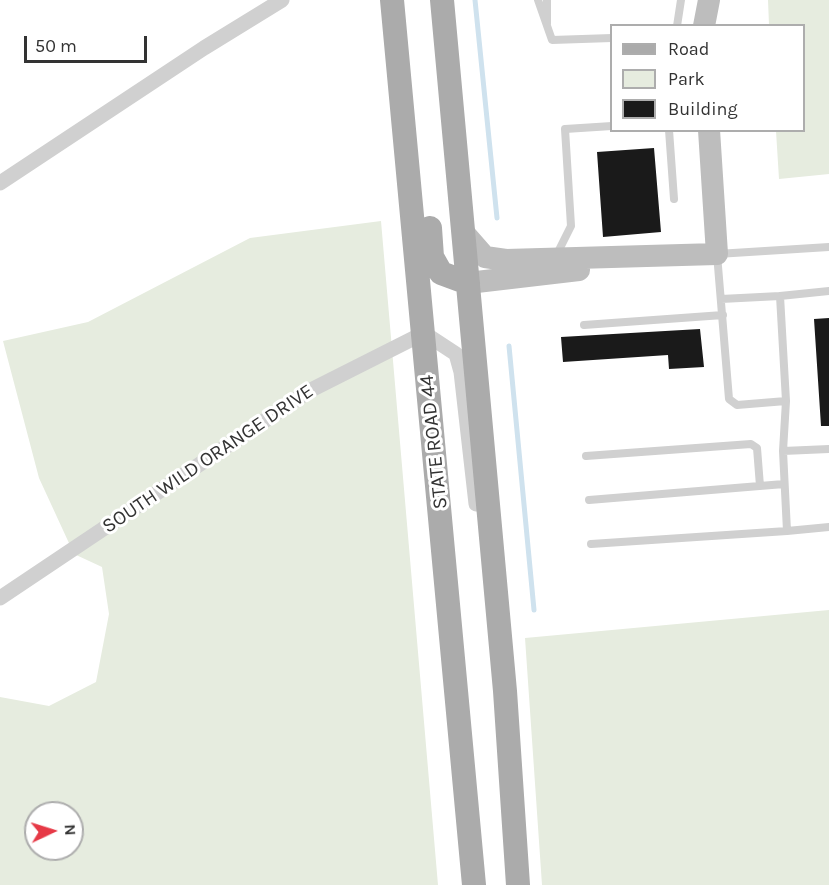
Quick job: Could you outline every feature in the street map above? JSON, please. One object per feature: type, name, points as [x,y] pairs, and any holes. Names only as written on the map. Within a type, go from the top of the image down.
[{"type":"main road","name":"STATE ROAD 44","points":[[392,0],[474,885]]},
{"type":"main road","points":[[400,0],[412,40],[432,257],[441,273],[468,283]]},
{"type":"main road","points":[[442,0],[504,675],[518,885]]},
{"type":"street","points":[[0,183],[204,48],[282,0]]},
{"type":"street","points":[[704,24],[709,0]]},
{"type":"street","points":[[464,233],[485,257],[506,260],[717,254],[709,132]]},
{"type":"street","points":[[468,283],[593,269],[642,257]]},
{"type":"street","points":[[424,333],[456,354],[462,372],[479,528],[504,675]]},
{"type":"street","name":"SOUTH WILD ORANGE DRIVE","points":[[0,598],[309,391],[424,333]]},
{"type":"lane","points":[[538,0],[552,40],[610,38]]},
{"type":"lane","points":[[547,0],[547,28]]},
{"type":"lane","points":[[677,24],[681,0]]},
{"type":"lane","points":[[555,258],[571,226],[565,129],[610,126]]},
{"type":"lane","points":[[669,132],[674,199]]},
{"type":"lane","points":[[786,401],[737,405],[729,399],[717,254],[829,247]]},
{"type":"lane","points":[[722,299],[829,291]]},
{"type":"lane","points":[[780,296],[786,401],[783,451],[787,531]]},
{"type":"lane","points":[[584,325],[723,315]]},
{"type":"lane","points":[[586,456],[751,444],[757,448],[760,486]]},
{"type":"lane","points":[[783,451],[829,449]]},
{"type":"lane","points":[[590,500],[784,484]]},
{"type":"lane","points":[[591,544],[829,527]]},
{"type":"green space","points":[[768,0],[829,0],[829,174],[779,179],[776,132],[805,132],[805,24],[769,24]]},
{"type":"green space","points":[[381,221],[438,885],[0,885],[0,697],[49,706],[96,682],[109,614],[102,567],[74,554],[39,478],[3,341],[88,322],[250,238]]},
{"type":"green space","points":[[829,610],[829,885],[542,885],[525,638]]},
{"type":"building","points":[[654,148],[661,232],[603,237],[597,152]]},
{"type":"building","points":[[829,318],[829,426],[821,426],[814,319]]},
{"type":"building","points":[[700,329],[704,367],[669,369],[668,355],[563,362],[561,337]]},
{"type":"waterway","points":[[475,0],[497,218]]},
{"type":"waterway","points":[[509,346],[534,610]]}]
